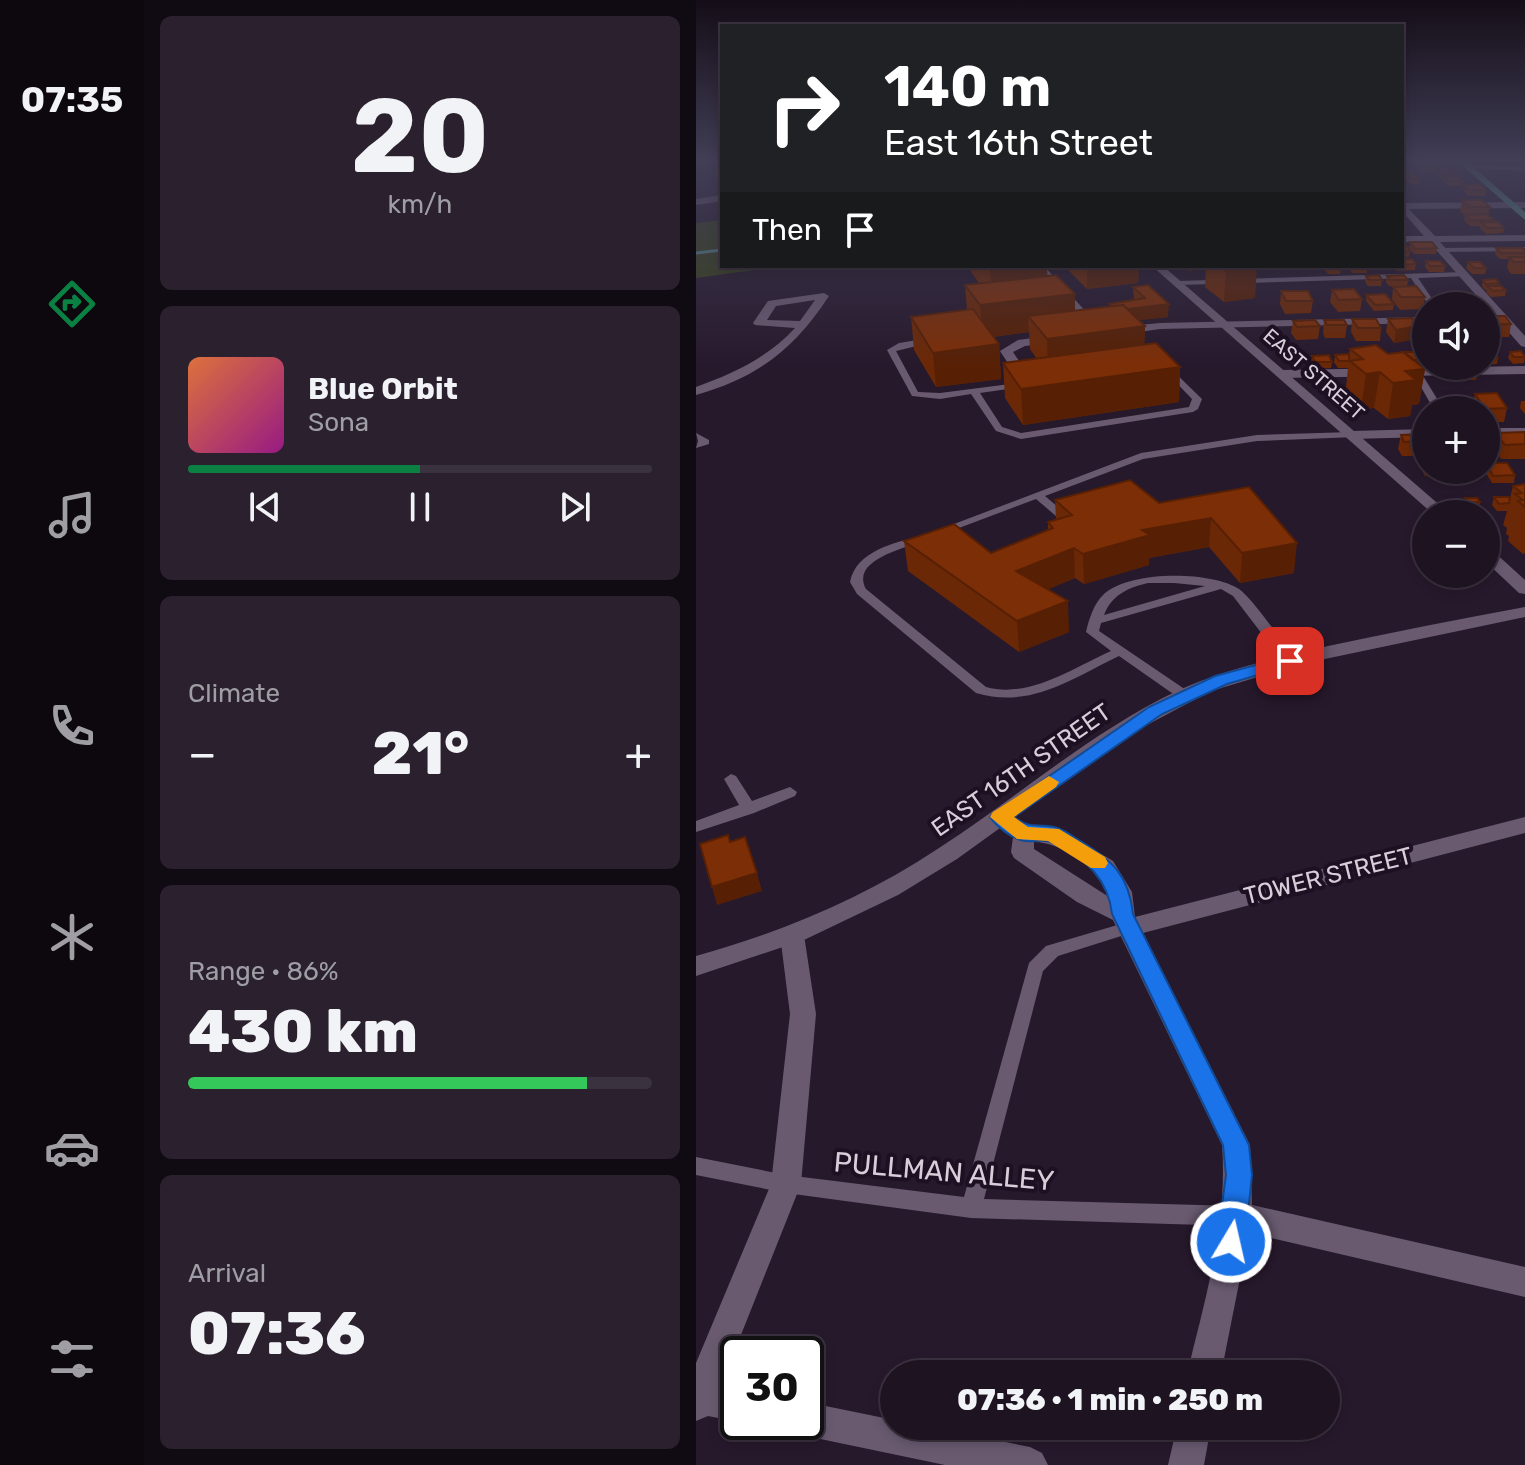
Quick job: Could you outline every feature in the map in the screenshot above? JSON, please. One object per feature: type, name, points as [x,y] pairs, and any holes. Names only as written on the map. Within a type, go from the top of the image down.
[{"type":"street","points":[[1422,228],[1525,343]]},
{"type":"street","points":[[1404,239],[1525,238]]},
{"type":"street","points":[[1040,268],[1068,299],[1087,334]]},
{"type":"street","name":"EAST STREET","points":[[1159,268],[1426,500]]},
{"type":"street","points":[[696,391],[764,364],[804,325],[824,296],[772,303],[759,323],[804,325]]},
{"type":"street","points":[[1500,318],[1525,318]]},
{"type":"street","points":[[1028,383],[1006,353],[1009,348],[1131,329],[1412,320]]},
{"type":"street","points":[[1500,370],[1525,370]]},
{"type":"street","points":[[1281,374],[1412,371]]},
{"type":"street","points":[[1500,432],[1525,432]]},
{"type":"street","points":[[1352,435],[1412,433]]},
{"type":"street","points":[[1500,566],[1525,589]]},
{"type":"street","name":"EAST 16TH STREET","points":[[696,966],[792,935],[907,880],[1128,727],[1184,695],[1221,680],[1290,661],[1525,612]]},
{"type":"street","points":[[1000,817],[1024,834],[1052,834],[1105,867],[1120,892],[1126,920],[1236,1145],[1239,1175],[1236,1216],[1207,1360]]},
{"type":"street","name":"TOWER STREET","points":[[1126,920],[1525,825]]},
{"type":"street","points":[[1024,834],[1022,852],[1126,920]]},
{"type":"street","points":[[720,1403],[697,1401],[786,1184],[802,1029],[792,935]]},
{"type":"street","points":[[1236,1216],[1525,1282]]},
{"type":"street","points":[[824,1423],[1030,1465]]},
{"type":"street","points":[[1186,1465],[1191,1440]]},
{"type":"lane","points":[[1442,250],[1525,249]]},
{"type":"lane","points":[[1178,283],[1465,274]]},
{"type":"lane","points":[[1413,276],[1424,292]]},
{"type":"lane","points":[[1053,300],[1068,299]]},
{"type":"lane","points":[[1131,329],[1141,341]]},
{"type":"lane","points":[[945,337],[895,347],[891,353],[915,394],[929,397],[1043,381]]},
{"type":"lane","points":[[974,391],[999,429],[1010,435],[1193,409],[1197,399],[1161,362],[1149,367]]},
{"type":"lane","points":[[1120,651],[1033,692],[1016,696],[981,690],[861,591],[856,582],[859,567],[873,557],[1141,456],[1257,438],[1352,435]]},
{"type":"lane","points":[[696,436],[706,442],[696,445]]},
{"type":"lane","points":[[1037,495],[1067,520]]},
{"type":"lane","points":[[1184,695],[1092,632],[1108,595],[1147,580],[1165,578],[1222,585],[1237,593],[1290,661]]},
{"type":"lane","points":[[1095,621],[1222,585]]},
{"type":"lane","points":[[731,779],[749,809]]},
{"type":"lane","points":[[696,827],[790,792]]},
{"type":"lane","points":[[971,1208],[1035,968],[1052,951],[1126,920]]},
{"type":"lane","name":"PULLMAN ALLEY","points":[[696,1166],[786,1184],[971,1208],[1236,1216]]},
{"type":"green space","points":[[696,228],[720,228],[720,268],[769,268],[696,278]]},
{"type":"building","points":[[1410,242],[1432,242],[1437,248],[1415,249]]},
{"type":"building","points":[[1496,248],[1523,248],[1525,253],[1501,253]]},
{"type":"building","points":[[1509,257],[1525,257],[1525,262],[1514,262]]},
{"type":"building","points":[[1412,259],[1416,264],[1404,265],[1404,260]]},
{"type":"building","points":[[1426,261],[1440,261],[1445,266],[1430,266]]},
{"type":"building","points":[[1468,262],[1480,262],[1486,268],[1474,268]]},
{"type":"building","points":[[1222,268],[1249,268],[1226,271]]},
{"type":"building","points":[[1056,275],[1075,294],[980,305],[965,285]]},
{"type":"building","points":[[1379,275],[1382,280],[1369,280],[1366,276]]},
{"type":"building","points":[[1404,275],[1408,280],[1390,280],[1387,276]]},
{"type":"building","points":[[1496,279],[1499,283],[1486,284],[1483,280]]},
{"type":"building","points":[[1148,285],[1169,304],[1128,309],[1123,305],[1109,304],[1145,298],[1133,287]]},
{"type":"building","points":[[1416,286],[1421,292],[1412,292],[1412,297],[1401,297],[1393,287]]},
{"type":"building","points":[[1487,286],[1501,286],[1506,290],[1493,291]]},
{"type":"building","points":[[1354,289],[1362,299],[1339,300],[1332,290]]},
{"type":"building","points":[[1281,291],[1308,291],[1313,301],[1286,301]]},
{"type":"building","points":[[1385,294],[1394,304],[1375,305],[1366,295]]},
{"type":"building","points":[[1123,305],[1145,326],[1047,339],[1028,316]]},
{"type":"building","points":[[973,309],[999,344],[933,353],[911,317]]},
{"type":"building","points":[[1500,316],[1505,316],[1511,324],[1500,324]]},
{"type":"building","points":[[1412,318],[1412,327],[1396,330],[1388,319]]},
{"type":"building","points":[[1352,319],[1376,319],[1381,328],[1358,328]]},
{"type":"building","points":[[1315,320],[1320,326],[1297,327],[1293,321]]},
{"type":"building","points":[[1324,320],[1344,320],[1347,325],[1327,325]]},
{"type":"building","points":[[1156,343],[1180,367],[1021,389],[1003,363]]},
{"type":"building","points":[[1376,345],[1388,354],[1404,352],[1412,358],[1412,370],[1405,371],[1412,380],[1416,380],[1393,383],[1380,372],[1366,374],[1350,361],[1363,359],[1350,349]]},
{"type":"building","points":[[1521,351],[1525,357],[1514,357],[1510,352]]},
{"type":"building","points":[[1349,354],[1349,361],[1339,361],[1335,355]]},
{"type":"building","points":[[1329,355],[1332,362],[1315,362],[1312,356]]},
{"type":"building","points":[[1497,393],[1499,396],[1476,396],[1475,394]]},
{"type":"building","points":[[1525,432],[1525,444],[1505,445],[1500,433]]},
{"type":"building","points":[[1401,435],[1412,435],[1412,441],[1404,442]]},
{"type":"building","points":[[1500,463],[1507,463],[1515,475],[1500,476]]},
{"type":"building","points":[[1130,480],[1159,503],[1249,487],[1297,543],[1242,553],[1211,518],[1142,530],[1150,535],[1083,554],[1074,548],[1016,571],[1068,601],[1017,621],[904,541],[954,524],[991,553],[1053,528],[1048,522],[1072,515],[1055,500]]},
{"type":"building","points":[[1525,484],[1525,507],[1518,501],[1523,500],[1515,494],[1522,493],[1513,486]]},
{"type":"building","points":[[1494,497],[1510,498],[1509,503],[1500,504],[1500,500]]},
{"type":"building","points":[[728,835],[730,842],[745,837],[757,873],[712,887],[700,844]]},
{"type":"waterway","points":[[696,253],[720,250]]},
{"type":"slow traffic","points":[[1049,782],[1000,817],[1024,834],[1052,834],[1098,863]]},
{"type":"route","points":[[1231,1242],[1239,1175],[1236,1145],[1122,914],[1120,892],[1105,867],[1087,855],[1052,834],[1024,834],[1000,817],[1156,710],[1221,680],[1290,661]]}]
